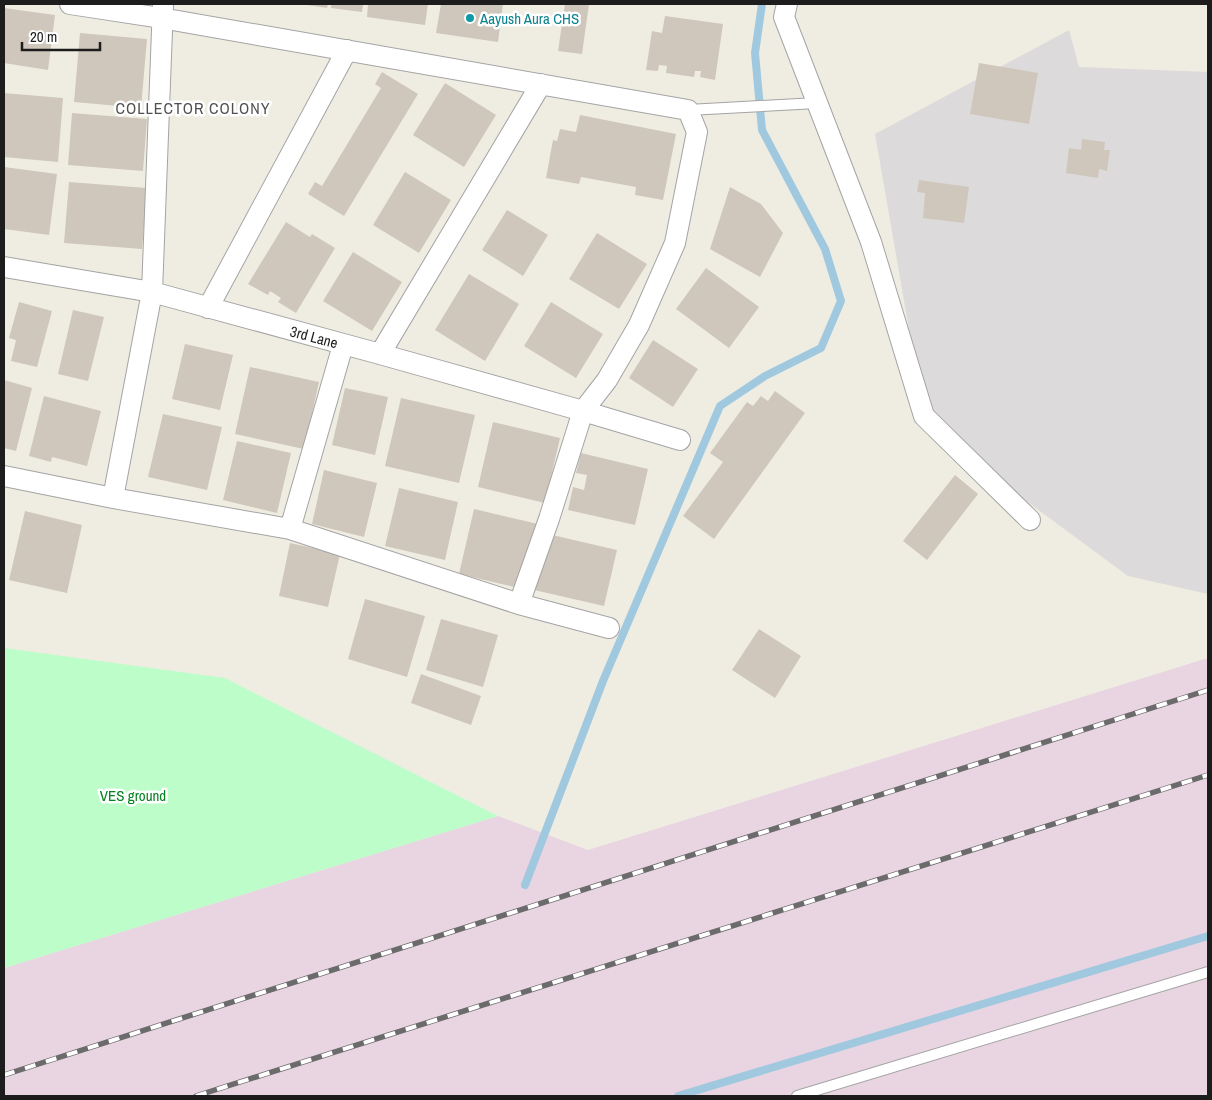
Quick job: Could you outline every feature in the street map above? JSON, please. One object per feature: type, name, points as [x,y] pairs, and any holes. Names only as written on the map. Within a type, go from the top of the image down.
[{"type":"street","points":[[70,4],[162,11],[347,50],[688,110],[697,132],[675,243],[639,325],[607,380],[583,411],[549,519],[519,604]]},
{"type":"street","points":[[787,4],[784,18],[871,242],[924,416],[1030,520]]},
{"type":"street","points":[[112,498],[152,292],[162,11]]},
{"type":"street","points":[[208,308],[347,50]]},
{"type":"street","points":[[380,354],[541,84]]},
{"type":"street","name":"3rd Lane","points":[[4,267],[152,292],[380,354],[680,440]]},
{"type":"street","points":[[290,529],[343,345]]},
{"type":"street","points":[[4,476],[112,498],[290,529],[519,604],[610,628]]},
{"type":"lane","points":[[688,110],[817,104]]},
{"type":"lane","points":[[797,1096],[1208,972]]},
{"type":"shaded area","points":[[1069,30],[1079,67],[1208,72],[1208,594],[1128,576],[926,427],[875,134]]},
{"type":"shaded area","points":[[1208,658],[1208,1096],[4,1096],[4,968],[498,816],[588,850]]},
{"type":"green space","name":"VES ground","points":[[4,648],[225,678],[498,816],[4,968]]},
{"type":"building","points":[[307,4],[328,4],[327,8]]},
{"type":"building","points":[[331,4],[363,4],[362,12],[331,8]]},
{"type":"building","points":[[368,4],[428,4],[425,25],[367,17]]},
{"type":"building","name":"Aayush Aura CHS","points":[[441,4],[503,4],[498,42],[436,33]]},
{"type":"building","points":[[565,4],[589,4],[582,54],[558,51]]},
{"type":"building","points":[[4,8],[55,15],[48,70],[4,63]]},
{"type":"building","points":[[665,16],[723,24],[715,80],[700,77],[701,71],[695,71],[694,77],[666,73],[667,66],[659,65],[658,71],[646,70],[652,31],[662,33]]},
{"type":"building","points":[[80,33],[147,39],[141,108],[74,102]]},
{"type":"building","points":[[979,63],[1038,73],[1029,124],[970,114]]},
{"type":"building","points":[[382,72],[418,94],[344,216],[308,194],[315,182],[322,186],[381,88],[375,84]]},
{"type":"building","points":[[445,83],[496,115],[464,167],[413,135]]},
{"type":"building","points":[[4,93],[63,98],[58,162],[4,157]]},
{"type":"building","points":[[72,113],[147,119],[143,171],[68,165]]},
{"type":"building","points":[[580,115],[676,134],[663,200],[635,195],[636,187],[581,177],[579,184],[546,178],[553,140],[557,141],[560,129],[576,132]]},
{"type":"building","points":[[1082,139],[1105,142],[1104,150],[1110,150],[1107,171],[1099,169],[1098,178],[1066,173],[1069,148],[1081,150]]},
{"type":"building","points":[[4,167],[57,174],[49,235],[4,229]]},
{"type":"building","points":[[405,172],[451,200],[419,253],[373,225]]},
{"type":"building","points":[[919,180],[969,187],[964,223],[923,218],[925,193],[917,192]]},
{"type":"building","points":[[69,182],[147,188],[142,249],[64,243]]},
{"type":"building","points":[[730,187],[761,204],[783,233],[760,277],[710,249]]},
{"type":"building","points":[[507,210],[548,235],[523,276],[482,250]]},
{"type":"building","points":[[286,222],[310,237],[312,234],[335,248],[296,313],[278,302],[281,298],[270,291],[268,295],[248,284]]},
{"type":"building","points":[[597,233],[647,264],[619,309],[569,279]]},
{"type":"building","points":[[353,252],[402,282],[372,331],[323,301]]},
{"type":"building","points":[[706,268],[759,307],[729,348],[676,309]]},
{"type":"building","points":[[469,274],[519,304],[485,361],[435,330]]},
{"type":"building","points":[[19,302],[52,311],[37,367],[11,361],[16,340],[9,338]]},
{"type":"building","points":[[551,302],[603,334],[576,378],[524,346]]},
{"type":"building","points":[[73,310],[104,317],[88,381],[58,374]]},
{"type":"building","points":[[653,340],[698,369],[673,407],[629,378]]},
{"type":"building","points":[[185,344],[233,355],[220,410],[172,399]]},
{"type":"building","points":[[250,367],[319,382],[304,449],[235,434]]},
{"type":"building","points":[[4,380],[32,388],[16,451],[4,448]]},
{"type":"building","points":[[345,388],[388,397],[375,455],[332,445]]},
{"type":"building","points":[[775,391],[805,413],[714,539],[683,516],[723,462],[710,453],[747,402],[753,406],[761,396],[768,401]]},
{"type":"building","points":[[44,396],[101,411],[87,466],[52,457],[51,462],[29,456]]},
{"type":"building","points":[[401,398],[475,415],[459,483],[385,466]]},
{"type":"building","points":[[163,414],[222,427],[207,490],[148,477]]},
{"type":"building","points":[[493,422],[560,438],[545,503],[478,487]]},
{"type":"building","points":[[237,441],[291,453],[277,513],[223,500]]},
{"type":"building","points":[[581,453],[648,469],[635,525],[568,510],[573,487],[584,490],[587,475],[576,473]]},
{"type":"building","points":[[324,470],[377,483],[364,537],[312,524]]},
{"type":"building","points":[[955,475],[978,494],[927,560],[903,541]]},
{"type":"building","points":[[399,488],[458,502],[445,560],[385,546]]},
{"type":"building","points":[[474,509],[538,524],[523,589],[459,574]]},
{"type":"building","points":[[25,511],[82,525],[67,593],[9,580]]},
{"type":"building","points":[[548,534],[617,550],[604,606],[534,590]]},
{"type":"building","points":[[290,543],[340,554],[328,607],[279,596]]},
{"type":"building","points":[[365,599],[425,616],[407,677],[348,659]]},
{"type":"building","points":[[441,619],[498,635],[483,687],[426,670]]},
{"type":"building","points":[[759,629],[801,656],[775,698],[732,670]]},
{"type":"building","points":[[421,674],[481,696],[471,725],[411,703]]},
{"type":"waterway","points":[[525,885],[603,681],[720,406],[765,376],[821,348],[841,301],[825,249],[762,130],[755,53],[762,4]]},
{"type":"waterway","points":[[678,1096],[1208,936]]},
{"type":"railway","points":[[4,1075],[1208,690]]},
{"type":"railway","points":[[196,1096],[1208,775]]},
{"type":"place","name":"Aayush Aura CHS","points":[[470,18]]},
{"type":"district","name":"COLLECTOR COLONY","points":[[193,108]]}]
